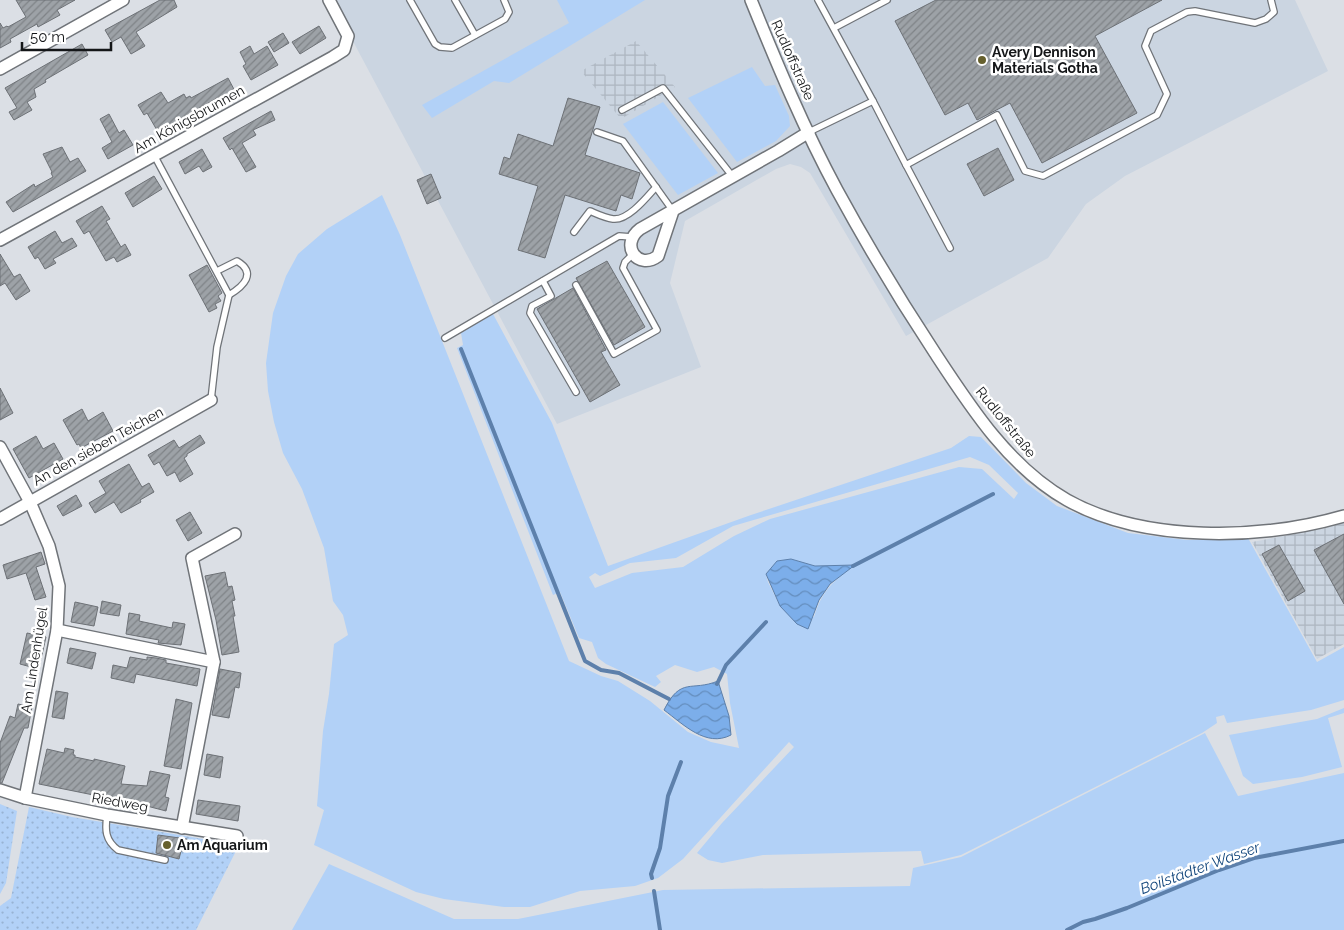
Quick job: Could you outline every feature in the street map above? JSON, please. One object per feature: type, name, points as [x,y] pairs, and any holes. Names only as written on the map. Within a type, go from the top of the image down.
[{"type":"street","points":[[0,69],[124,0]]},
{"type":"street","name":"Am Königsbrunnen","points":[[0,240],[344,50],[348,36],[329,0]]},
{"type":"street","name":"Rudloffstraße","points":[[751,0],[836,189],[907,309],[950,376],[1012,458],[1045,485],[1066,499],[1088,510],[1125,522],[1182,531],[1210,533],[1248,532],[1278,530],[1344,516]]},
{"type":"street","points":[[672,211],[658,256],[650,260],[644,260],[633,254],[630,248],[632,237],[640,229],[809,132]]},
{"type":"street","name":"An den sieben Teichen","points":[[0,518],[211,400]]},
{"type":"street","name":"Am Lindenhügel","points":[[0,447],[30,502],[49,546],[59,586],[57,630],[25,798]]},
{"type":"street","points":[[182,828],[214,662],[192,558],[235,534]]},
{"type":"street","points":[[57,630],[214,662]]},
{"type":"street","name":"Riedweg","points":[[0,790],[25,798],[107,815],[237,836]]},
{"type":"lane","points":[[410,0],[435,44],[440,47],[452,48],[505,19],[509,12],[504,0]]},
{"type":"lane","points":[[455,0],[475,35]]},
{"type":"lane","points":[[818,0],[950,248]]},
{"type":"lane","points":[[834,28],[887,0]]},
{"type":"lane","points":[[906,165],[997,115],[1025,171],[1043,176],[1157,115],[1167,94],[1145,46],[1151,31],[1187,12],[1195,11],[1255,23],[1266,19],[1274,12],[1271,0]]},
{"type":"lane","points":[[622,110],[663,88],[732,177]]},
{"type":"lane","points":[[809,132],[873,101]]},
{"type":"lane","points":[[597,132],[623,141],[672,211]]},
{"type":"lane","points":[[154,155],[230,295]]},
{"type":"lane","points":[[574,232],[590,211],[613,219],[620,219],[637,208],[656,187]]},
{"type":"lane","points":[[445,338],[619,236],[632,237]]},
{"type":"lane","points":[[576,285],[614,354],[657,330],[623,268],[625,262],[633,254]]},
{"type":"lane","points":[[211,400],[217,347],[230,295],[243,286],[247,280],[244,266],[236,261],[216,271]]},
{"type":"lane","points":[[543,281],[551,296],[532,306],[530,313],[576,392]]},
{"type":"lane","points":[[107,815],[106,836],[118,850],[165,860]]},
{"type":"shaded area","points":[[331,0],[1295,0],[1328,71],[1125,176],[1086,204],[1048,258],[906,336],[810,173],[801,167],[790,164],[776,169],[685,221],[670,283],[701,367],[557,424]]},
{"type":"shaded area","points":[[557,0],[645,0],[509,83],[494,81],[432,118],[422,105],[569,23]]},
{"type":"shaded area","points":[[636,41],[675,87],[621,119],[581,71]]},
{"type":"shaded area","points":[[752,67],[765,86],[775,85],[789,116],[790,126],[776,141],[737,162],[688,98]]},
{"type":"shaded area","points":[[663,102],[718,173],[678,195],[623,124]]},
{"type":"shaded area","points":[[382,195],[400,235],[569,661],[601,676],[618,681],[650,701],[688,732],[711,742],[739,748],[730,703],[727,674],[714,667],[697,672],[675,665],[656,676],[661,682],[655,687],[606,664],[598,658],[592,642],[579,638],[560,592],[553,595],[457,348],[463,345],[461,333],[493,314],[552,423],[608,566],[751,515],[951,448],[969,436],[981,437],[1026,483],[1057,506],[1128,533],[1187,540],[1248,538],[1317,662],[1344,647],[1344,700],[1311,710],[1227,723],[1224,715],[1216,717],[1217,723],[1202,733],[961,855],[924,864],[921,851],[763,855],[722,863],[708,860],[697,853],[722,823],[794,747],[789,742],[683,859],[658,878],[635,886],[580,891],[530,907],[504,907],[444,899],[416,892],[314,845],[324,810],[317,806],[323,731],[334,644],[348,635],[343,615],[333,601],[324,548],[302,489],[283,453],[268,391],[266,363],[273,313],[286,276],[298,254],[327,229]],"holes":[[[970,457],[989,465],[1018,493],[1014,499],[982,469],[959,467],[770,519],[734,536],[683,567],[632,573],[595,588],[589,577],[595,573],[600,576],[630,563],[676,558],[733,526]],[[791,559],[815,566],[854,565],[829,587],[817,607],[814,617],[780,606],[768,582],[766,574]]]},
{"type":"shaded area","points":[[1344,522],[1344,644],[1317,659],[1252,542],[1326,528]]},
{"type":"shaded area","points":[[1344,708],[1344,713],[1328,718],[1342,767],[1302,777],[1253,784],[1243,776],[1229,735],[1317,719]]},
{"type":"shaded area","points":[[1205,733],[1238,796],[1344,773],[1344,930],[292,930],[329,864],[454,919],[518,919],[663,890],[910,886],[913,868],[961,857]]},
{"type":"shaded area","points":[[0,804],[17,811],[6,883],[0,894]]},
{"type":"shaded area","points":[[29,807],[72,817],[239,845],[196,930],[0,930],[0,906],[11,898]]},
{"type":"water","points":[[791,559],[815,566],[855,565],[830,584],[819,600],[808,629],[797,624],[780,606],[766,574],[777,561]]},
{"type":"water","points":[[718,681],[729,716],[731,735],[713,739],[695,733],[664,710],[670,699],[681,689]]},
{"type":"building","points":[[16,0],[75,0],[57,10],[60,15],[38,27],[37,24],[10,39],[11,42],[0,48],[0,23],[3,28],[8,27],[26,17]]},
{"type":"building","points":[[160,0],[174,0],[177,7],[136,32],[145,46],[131,54],[121,37],[112,42],[105,30]]},
{"type":"building","name":"Avery Dennison Materials Gotha","points":[[936,0],[1162,0],[1095,36],[1137,113],[1042,163],[1010,103],[977,120],[968,103],[945,115],[895,21]]},
{"type":"building","points":[[319,26],[326,38],[300,54],[292,42]]},
{"type":"building","points":[[283,33],[289,43],[274,52],[268,42]]},
{"type":"building","points":[[82,44],[88,55],[45,80],[46,82],[34,89],[36,97],[27,102],[32,110],[14,120],[9,112],[17,108],[5,88]]},
{"type":"building","points":[[250,46],[254,54],[267,46],[278,65],[251,80],[243,66],[246,64],[240,52]]},
{"type":"building","points":[[228,78],[237,95],[221,104],[217,98],[158,132],[147,113],[144,115],[138,105],[161,92],[168,103],[184,94],[186,98],[190,96],[191,98]]},
{"type":"building","points":[[568,98],[600,107],[585,155],[640,173],[632,199],[621,195],[616,211],[565,195],[545,258],[518,250],[538,186],[499,174],[504,157],[510,159],[518,134],[553,146]]},
{"type":"building","points":[[271,111],[275,120],[253,130],[256,135],[242,143],[256,167],[246,172],[232,148],[230,150],[223,138]]},
{"type":"building","points":[[109,114],[119,133],[124,130],[133,145],[108,159],[102,148],[112,142],[100,119]]},
{"type":"building","points":[[62,147],[70,162],[78,158],[86,171],[13,212],[6,202],[34,184],[35,187],[53,177],[43,154]]},
{"type":"building","points":[[998,148],[1014,180],[984,196],[967,164]]},
{"type":"building","points":[[202,149],[212,167],[203,172],[199,166],[185,174],[179,162]]},
{"type":"building","points":[[431,174],[441,198],[427,204],[417,180]]},
{"type":"building","points":[[154,176],[162,189],[133,207],[125,193]]},
{"type":"building","points":[[102,206],[110,219],[106,221],[121,247],[125,244],[131,255],[117,262],[114,257],[106,261],[89,231],[84,234],[76,221]]},
{"type":"building","points":[[55,231],[62,243],[72,238],[77,246],[53,259],[56,263],[45,269],[38,257],[35,259],[28,247]]},
{"type":"building","points":[[0,254],[14,277],[20,274],[30,291],[16,300],[5,283],[0,286]]},
{"type":"building","points":[[607,261],[645,327],[614,345],[576,278]]},
{"type":"building","points":[[207,265],[222,293],[218,296],[221,301],[215,304],[217,308],[209,312],[189,275]]},
{"type":"building","points":[[573,288],[606,350],[601,352],[620,385],[590,402],[537,309]]},
{"type":"building","points":[[0,388],[13,413],[0,420]]},
{"type":"building","points":[[82,409],[88,421],[103,412],[113,431],[81,448],[79,444],[77,445],[63,420]]},
{"type":"building","points":[[200,435],[205,443],[187,454],[184,458],[193,474],[180,482],[175,472],[167,476],[159,462],[154,465],[148,455],[174,440],[179,448]]},
{"type":"building","points":[[36,436],[43,449],[54,443],[63,459],[29,478],[13,449]]},
{"type":"building","points":[[129,464],[142,487],[149,483],[154,492],[121,513],[114,502],[95,513],[89,503],[106,493],[99,481]]},
{"type":"building","points":[[76,495],[82,506],[63,516],[57,506]]},
{"type":"building","points":[[190,512],[202,533],[188,541],[176,520]]},
{"type":"building","points":[[1344,534],[1344,604],[1314,550]]},
{"type":"building","points":[[1279,545],[1305,591],[1288,601],[1262,554]]},
{"type":"building","points":[[41,552],[45,564],[36,567],[46,597],[35,600],[26,573],[7,579],[3,565]]},
{"type":"building","points":[[225,572],[228,587],[232,586],[235,600],[232,601],[235,616],[233,616],[239,652],[222,655],[205,576]]},
{"type":"building","points":[[102,601],[121,605],[119,616],[100,613]]},
{"type":"building","points":[[75,602],[98,607],[94,626],[71,622]]},
{"type":"building","points":[[129,613],[140,615],[139,621],[172,628],[173,622],[185,624],[181,645],[158,643],[159,640],[126,634]]},
{"type":"building","points":[[27,633],[46,637],[41,659],[33,657],[31,667],[20,664]]},
{"type":"building","points":[[70,648],[96,653],[92,669],[67,663]]},
{"type":"building","points":[[130,657],[147,660],[147,657],[156,658],[166,660],[166,663],[200,669],[197,686],[136,674],[134,683],[111,678],[113,665],[127,668]]},
{"type":"building","points":[[220,669],[241,673],[239,688],[235,687],[229,718],[212,715]]},
{"type":"building","points":[[56,691],[68,693],[64,719],[52,717]]},
{"type":"building","points":[[176,699],[192,703],[181,769],[164,766]]},
{"type":"building","points":[[18,704],[32,707],[28,728],[24,728],[2,783],[0,783],[0,743],[10,716],[15,718]]},
{"type":"building","points":[[65,748],[74,750],[73,755],[75,757],[125,766],[121,784],[147,786],[150,771],[170,775],[165,797],[169,798],[166,811],[39,784],[47,749],[64,753]]},
{"type":"building","points":[[207,754],[223,757],[220,778],[204,775]]},
{"type":"building","points":[[198,800],[240,806],[238,821],[196,814]]},
{"type":"building","points":[[158,835],[187,839],[185,851],[181,851],[179,859],[156,853]]},
{"type":"waterway","points":[[461,349],[585,661],[601,670],[619,673],[669,699]]},
{"type":"waterway","points":[[853,566],[993,494]]},
{"type":"waterway","points":[[717,684],[726,665],[766,622]]},
{"type":"waterway","points":[[652,878],[651,874],[660,848],[668,796],[681,762]]},
{"type":"waterway","name":"Boilstädter Wasser","points":[[1067,930],[1083,922],[1127,908],[1219,870],[1254,858],[1344,841]]},
{"type":"waterway","points":[[654,891],[660,930]]},
{"type":"place","name":"Avery Dennison Materials Gotha","points":[[982,60]]},
{"type":"place","name":"Am Aquarium","points":[[167,845]]}]
